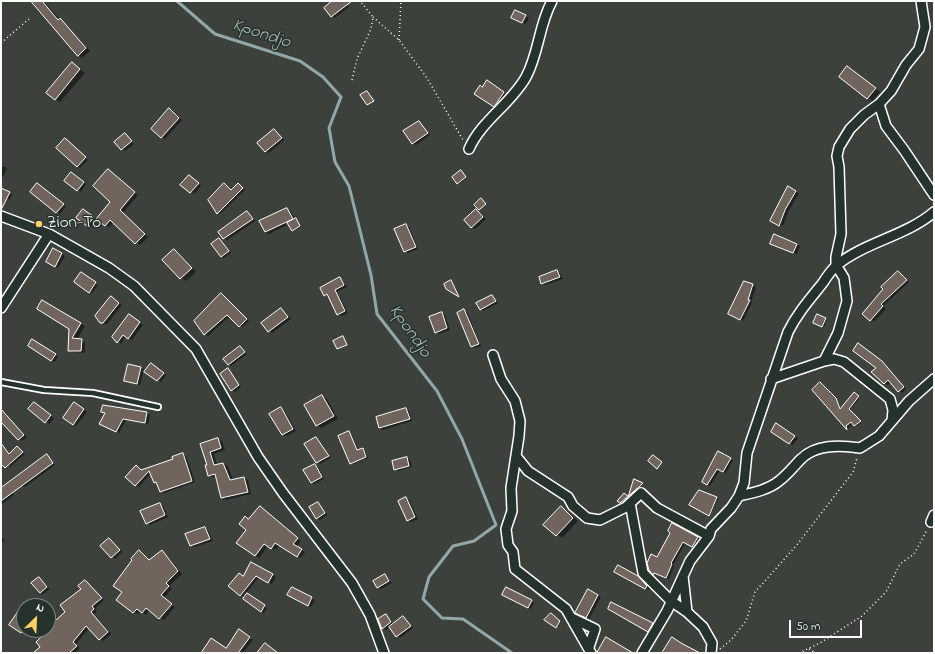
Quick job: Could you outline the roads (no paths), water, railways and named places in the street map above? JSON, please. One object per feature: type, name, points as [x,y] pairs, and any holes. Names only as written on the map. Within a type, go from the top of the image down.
[{"type":"street","points":[[469,149],[474,137],[510,100],[526,78],[534,59],[547,10],[552,1]]},
{"type":"street","points":[[824,361],[838,333],[847,302],[844,278],[836,265],[836,257],[841,234],[841,195],[837,156],[839,147],[850,129],[864,115],[879,104],[891,91],[906,65],[919,49],[925,27],[920,1]]},
{"type":"street","points":[[879,104],[886,126],[934,195]]},
{"type":"street","points":[[642,653],[671,601],[690,561],[708,536],[711,529],[731,508],[739,496],[744,483],[747,453],[771,379],[788,332],[797,314],[836,265],[871,246],[899,234],[927,218],[934,212]]},
{"type":"street","points":[[1,216],[49,234],[109,268],[134,286],[196,349],[258,457],[283,494],[352,583],[370,615],[384,653]]},
{"type":"street","points":[[1,308],[49,234]]},
{"type":"street","points":[[493,355],[501,379],[515,401],[520,421],[511,488],[512,511],[506,529],[508,545],[513,552],[515,569],[566,609],[590,650]]},
{"type":"street","points":[[771,379],[824,361],[834,359],[844,362],[890,399],[893,410],[892,420]]},
{"type":"street","points":[[739,496],[759,492],[778,482],[802,457],[816,449],[844,446],[860,448],[879,436],[909,401],[934,379]]},
{"type":"street","points":[[516,456],[528,471],[568,497],[573,506],[587,518],[600,520],[626,508],[641,492],[657,508],[708,536]]},
{"type":"street","points":[[630,503],[643,573],[671,601],[687,612],[703,627],[712,643],[711,653]]},
{"type":"street","points":[[683,576],[687,612]]},
{"type":"street","points":[[571,618],[595,629],[590,650]]},
{"type":"lane","points":[[1,382],[44,390],[93,393],[158,407]]},
{"type":"waterway","name":"Kpondjo","points":[[177,1],[215,34],[300,61],[323,77],[341,97],[329,128],[335,162],[349,186],[371,275],[377,314],[437,391],[462,439],[496,525],[474,541],[453,546],[429,577],[423,599],[442,618],[463,619],[512,653]]},
{"type":"place","name":"Zion-To","points":[[39,224]]}]
